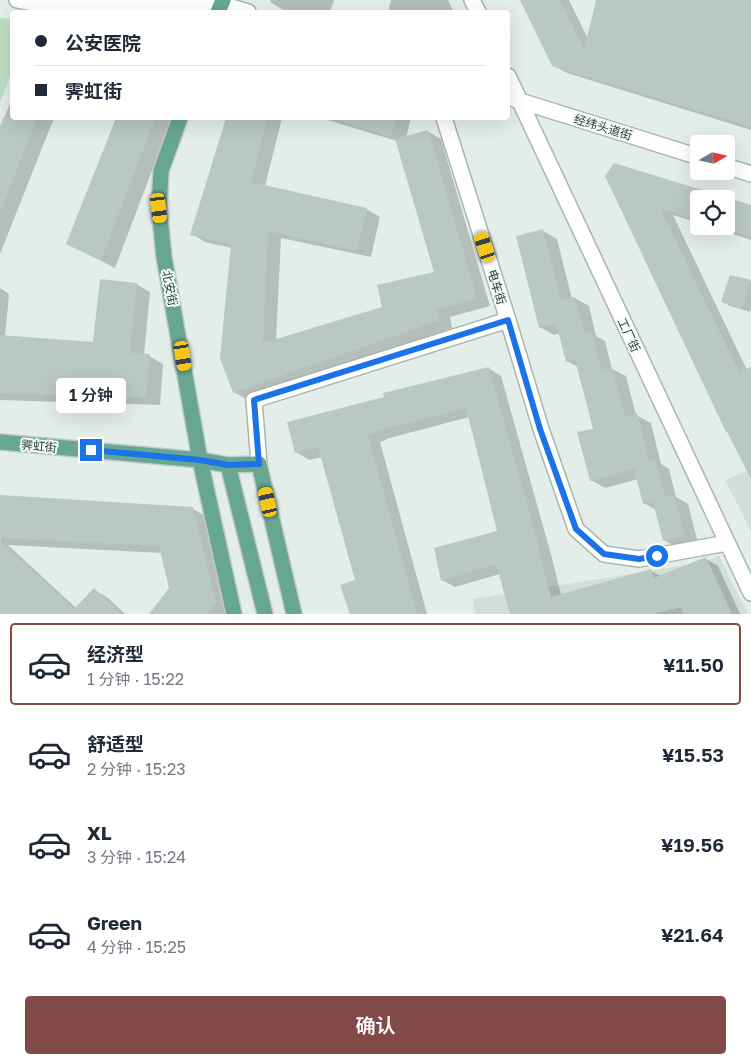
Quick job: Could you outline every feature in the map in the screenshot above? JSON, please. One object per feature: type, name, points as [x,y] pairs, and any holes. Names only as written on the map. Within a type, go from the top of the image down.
[{"type":"main road","name":"北安街","points":[[179,120],[161,171],[159,208],[164,257],[200,460],[234,614]]},
{"type":"main road","name":"霁虹街","points":[[0,442],[200,460],[228,465],[259,464]]},
{"type":"main road","points":[[259,464],[294,614]]},
{"type":"main road","points":[[228,465],[265,614]]},
{"type":"street","points":[[17,0],[32,3],[221,6],[239,10]]},
{"type":"street","name":"工厂街","points":[[510,85],[513,98],[751,593]]},
{"type":"street","name":"经纬头道街","points":[[513,98],[690,154]]},
{"type":"street","name":"电车街","points":[[445,120],[508,320],[540,429],[576,529],[604,554],[639,559],[727,543]]},
{"type":"street","points":[[735,169],[751,174]]},
{"type":"street","points":[[259,464],[254,400],[508,320]]},
{"type":"shaded area","points":[[751,469],[751,531],[725,480]]},
{"type":"shaded area","points":[[719,556],[748,614],[475,614],[473,599],[705,562]]},
{"type":"green space","points":[[0,18],[10,19],[10,76],[0,103]]},
{"type":"building","points":[[520,0],[560,0],[584,50],[596,0],[751,0],[751,127],[552,66]]},
{"type":"building","points":[[3,118],[10,118],[10,120],[36,120],[1,210],[0,209],[0,126]]},
{"type":"building","points":[[115,120],[154,120],[101,261],[66,244]]},
{"type":"building","points":[[225,120],[266,120],[251,182],[367,208],[357,251],[268,231],[263,343],[382,307],[377,285],[434,272],[395,139],[428,130],[477,298],[437,310],[440,320],[233,393],[220,358],[231,244],[190,235]]},
{"type":"building","points":[[340,120],[395,120],[391,137]]},
{"type":"building","points":[[614,163],[702,190],[690,190],[690,218],[660,208],[739,372],[751,367],[751,479],[726,432],[605,176]]},
{"type":"building","points":[[735,200],[751,205],[751,237],[735,232]]},
{"type":"building","points":[[543,229],[561,300],[575,297],[585,334],[592,332],[601,370],[612,367],[625,417],[637,413],[649,461],[655,459],[665,497],[674,495],[685,536],[663,541],[653,502],[643,504],[634,469],[590,481],[577,432],[593,429],[575,359],[566,362],[556,323],[539,328],[516,236]]},
{"type":"building","points":[[730,275],[751,280],[742,309],[721,302]]},
{"type":"building","points":[[100,279],[137,283],[130,353],[150,354],[146,398],[0,393],[0,335],[93,342]]},
{"type":"building","points":[[489,367],[551,597],[651,569],[654,578],[706,557],[732,614],[684,614],[681,607],[654,614],[510,614],[496,564],[441,581],[434,548],[497,531],[466,408],[368,435],[417,614],[350,614],[340,585],[355,580],[318,447],[295,453],[287,422],[384,397],[383,393]]},
{"type":"building","points":[[0,495],[193,507],[216,603],[206,614],[149,614],[169,588],[159,546],[0,538]]},
{"type":"building","points":[[0,541],[74,609],[94,588],[121,614],[0,614]]},
{"type":"route","points":[[91,450],[200,460],[228,465],[259,464],[254,400],[508,320],[540,429],[576,529],[604,554],[639,559],[657,556]]}]
